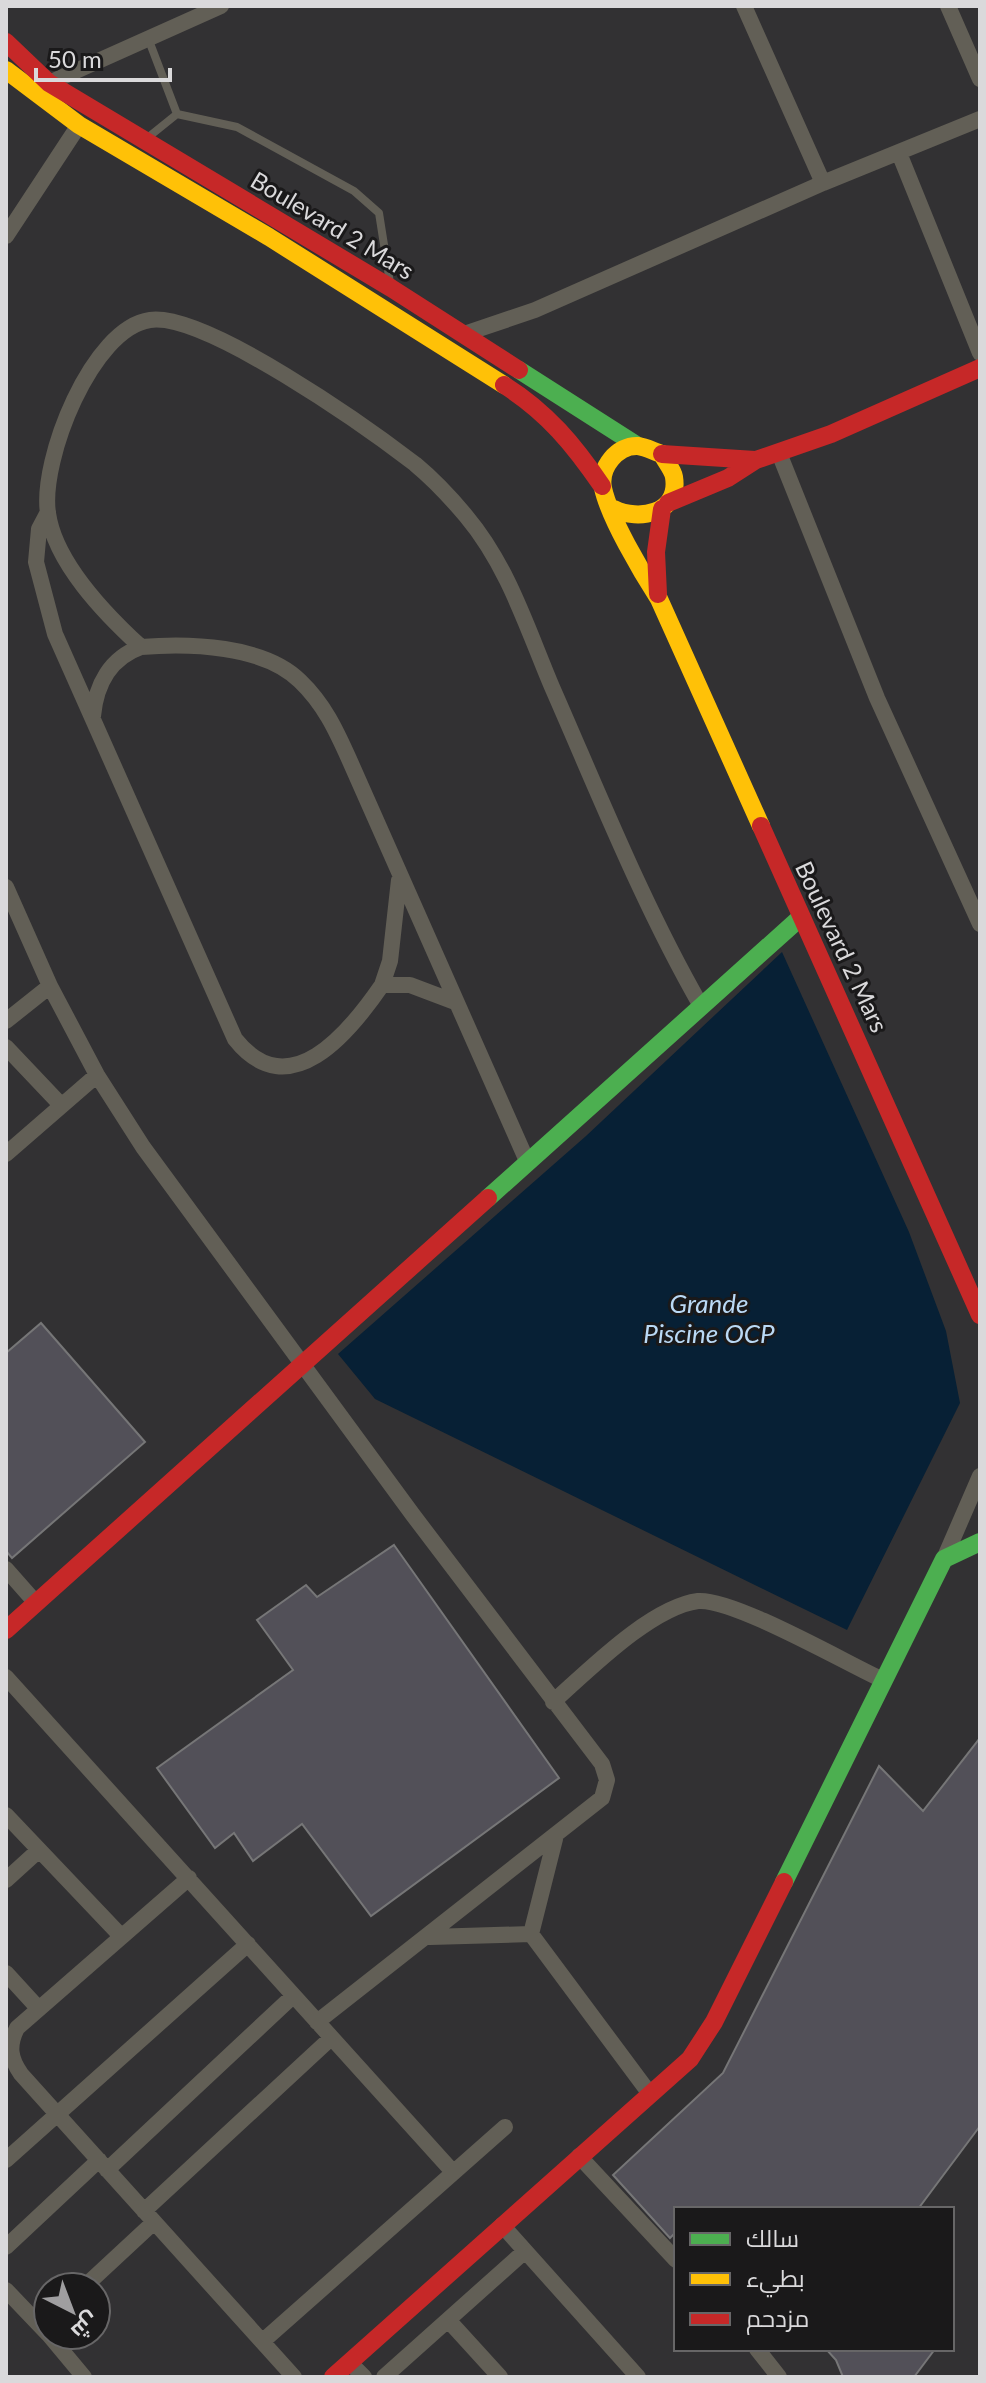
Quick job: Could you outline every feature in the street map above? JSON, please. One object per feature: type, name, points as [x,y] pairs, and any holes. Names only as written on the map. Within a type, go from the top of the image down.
[{"type":"street","points":[[49,83],[221,6]]},
{"type":"street","points":[[744,6],[823,183]]},
{"type":"street","points":[[948,6],[980,79]]},
{"type":"street","name":"Boulevard 2 Mars","points":[[6,42],[49,83],[391,288],[638,446]]},
{"type":"street","name":"Boulevard 2 Mars","points":[[6,70],[79,125],[269,237],[530,401],[567,435],[602,486]]},
{"type":"street","points":[[464,334],[535,310],[823,183],[980,119]]},
{"type":"street","points":[[6,236],[79,125]]},
{"type":"street","points":[[899,153],[980,353]]},
{"type":"street","points":[[399,879],[395,934],[382,985],[346,1030],[309,1060],[270,1066],[245,1052],[225,1020],[92,721],[55,634],[38,570],[36,545],[48,512],[53,463],[87,374],[105,346],[122,330],[151,319],[187,323],[213,333],[416,465],[467,517],[513,590],[588,770],[678,967],[701,1006]]},
{"type":"street","points":[[614,509],[638,518],[709,487],[756,460],[831,434],[980,368]]},
{"type":"street","points":[[659,599],[637,565],[602,486],[608,461],[621,450],[638,446],[662,454],[756,460]]},
{"type":"street","points":[[779,453],[877,698],[980,924]]},
{"type":"street","points":[[659,599],[654,554],[674,477],[662,454]]},
{"type":"street","points":[[48,512],[79,581],[104,613],[141,647]]},
{"type":"street","name":"Boulevard 2 Mars","points":[[659,599],[980,1315]]},
{"type":"street","points":[[92,721],[98,687],[107,671],[123,656],[141,647],[197,645],[261,659],[298,679],[331,718],[399,879],[527,1161]]},
{"type":"street","points":[[6,887],[50,986],[97,1075],[143,1147],[602,1764],[607,1780],[602,1798],[555,1839],[317,2022]]},
{"type":"street","points":[[6,1630],[801,917]]},
{"type":"street","points":[[382,985],[431,990],[455,1002]]},
{"type":"street","points":[[9,1014],[50,986]]},
{"type":"street","points":[[6,1047],[61,1105]]},
{"type":"street","points":[[6,1154],[97,1075]]},
{"type":"street","points":[[333,2377],[690,2059],[714,2022],[944,1559],[980,1476]]},
{"type":"street","points":[[944,1559],[980,1542]]},
{"type":"street","points":[[6,1569],[36,1603]]},
{"type":"street","points":[[553,1702],[657,1618],[697,1601],[737,1610],[883,1680]]},
{"type":"street","points":[[6,1677],[453,2172]]},
{"type":"street","points":[[6,1815],[121,1936]]},
{"type":"street","points":[[531,1934],[555,1839]]},
{"type":"street","points":[[6,1880],[39,1850]]},
{"type":"street","points":[[189,1878],[17,2028],[12,2039],[11,2055],[21,2074],[294,2377]]},
{"type":"street","points":[[531,1934],[650,2094]]},
{"type":"street","points":[[430,1937],[531,1934]]},
{"type":"street","points":[[6,2160],[248,1944]]},
{"type":"street","points":[[7,1977],[38,2008]]},
{"type":"street","points":[[6,2247],[293,1996]]},
{"type":"street","points":[[99,2271],[149,2217],[330,2039]]},
{"type":"street","points":[[263,2341],[505,2127]]},
{"type":"street","points":[[579,2156],[674,2258]]},
{"type":"street","points":[[502,2225],[638,2377]]},
{"type":"street","points":[[384,2377],[525,2251]]},
{"type":"street","points":[[6,2290],[32,2315]]},
{"type":"street","points":[[449,2321],[500,2377]]},
{"type":"street","points":[[63,2351],[84,2377]]},
{"type":"street","points":[[759,2351],[779,2377]]},
{"type":"street","points":[[350,2363],[364,2377]]},
{"type":"lane","points":[[148,38],[177,114]]},
{"type":"lane","points":[[145,139],[177,114]]},
{"type":"lane","points":[[177,114],[237,127],[354,191],[379,213],[391,288]]},
{"type":"water","name":"Grande Piscine OCP","points":[[782,952],[909,1232],[946,1331],[960,1403],[847,1630],[375,1399],[338,1354],[586,1136]]},
{"type":"building","points":[[41,1323],[145,1442],[12,1558],[6,1551],[6,1353]]},
{"type":"building","points":[[394,1545],[559,1778],[371,1916],[302,1824],[253,1861],[234,1833],[215,1848],[157,1768],[293,1670],[257,1620],[306,1585],[317,1597]]},
{"type":"building","points":[[980,1738],[980,2126],[919,2207],[674,2207],[674,2234],[670,2238],[613,2175],[723,2073],[879,1766],[923,1811]]},
{"type":"building","points":[[828,2351],[934,2351],[914,2377],[843,2377],[836,2360]]},
{"type":"traffic: fast","points":[[519,370],[638,446]]},
{"type":"traffic: fast","points":[[488,1198],[801,917]]},
{"type":"traffic: fast","points":[[784,1882],[944,1559],[980,1542]]},
{"type":"traffic: slow","points":[[6,70],[79,125],[269,237],[504,385]]},
{"type":"traffic: slow","points":[[614,509],[645,514],[664,507],[671,499],[674,477],[662,454],[638,446],[623,449],[611,459],[604,473],[602,480],[606,500],[635,560],[659,599],[761,826]]},
{"type":"traffic: jam","points":[[6,42],[49,83],[391,288],[519,370]]},
{"type":"traffic: jam","points":[[668,503],[728,478],[756,460],[831,434],[980,368]]},
{"type":"traffic: jam","points":[[504,385],[534,406],[559,430],[602,486]]},
{"type":"traffic: jam","points":[[662,454],[755,460]]},
{"type":"traffic: jam","points":[[658,594],[656,552],[662,509]]},
{"type":"traffic: jam","points":[[761,826],[980,1315]]},
{"type":"traffic: jam","points":[[6,1630],[488,1198]]},
{"type":"traffic: jam","points":[[333,2377],[690,2059],[714,2022],[784,1882]]}]
